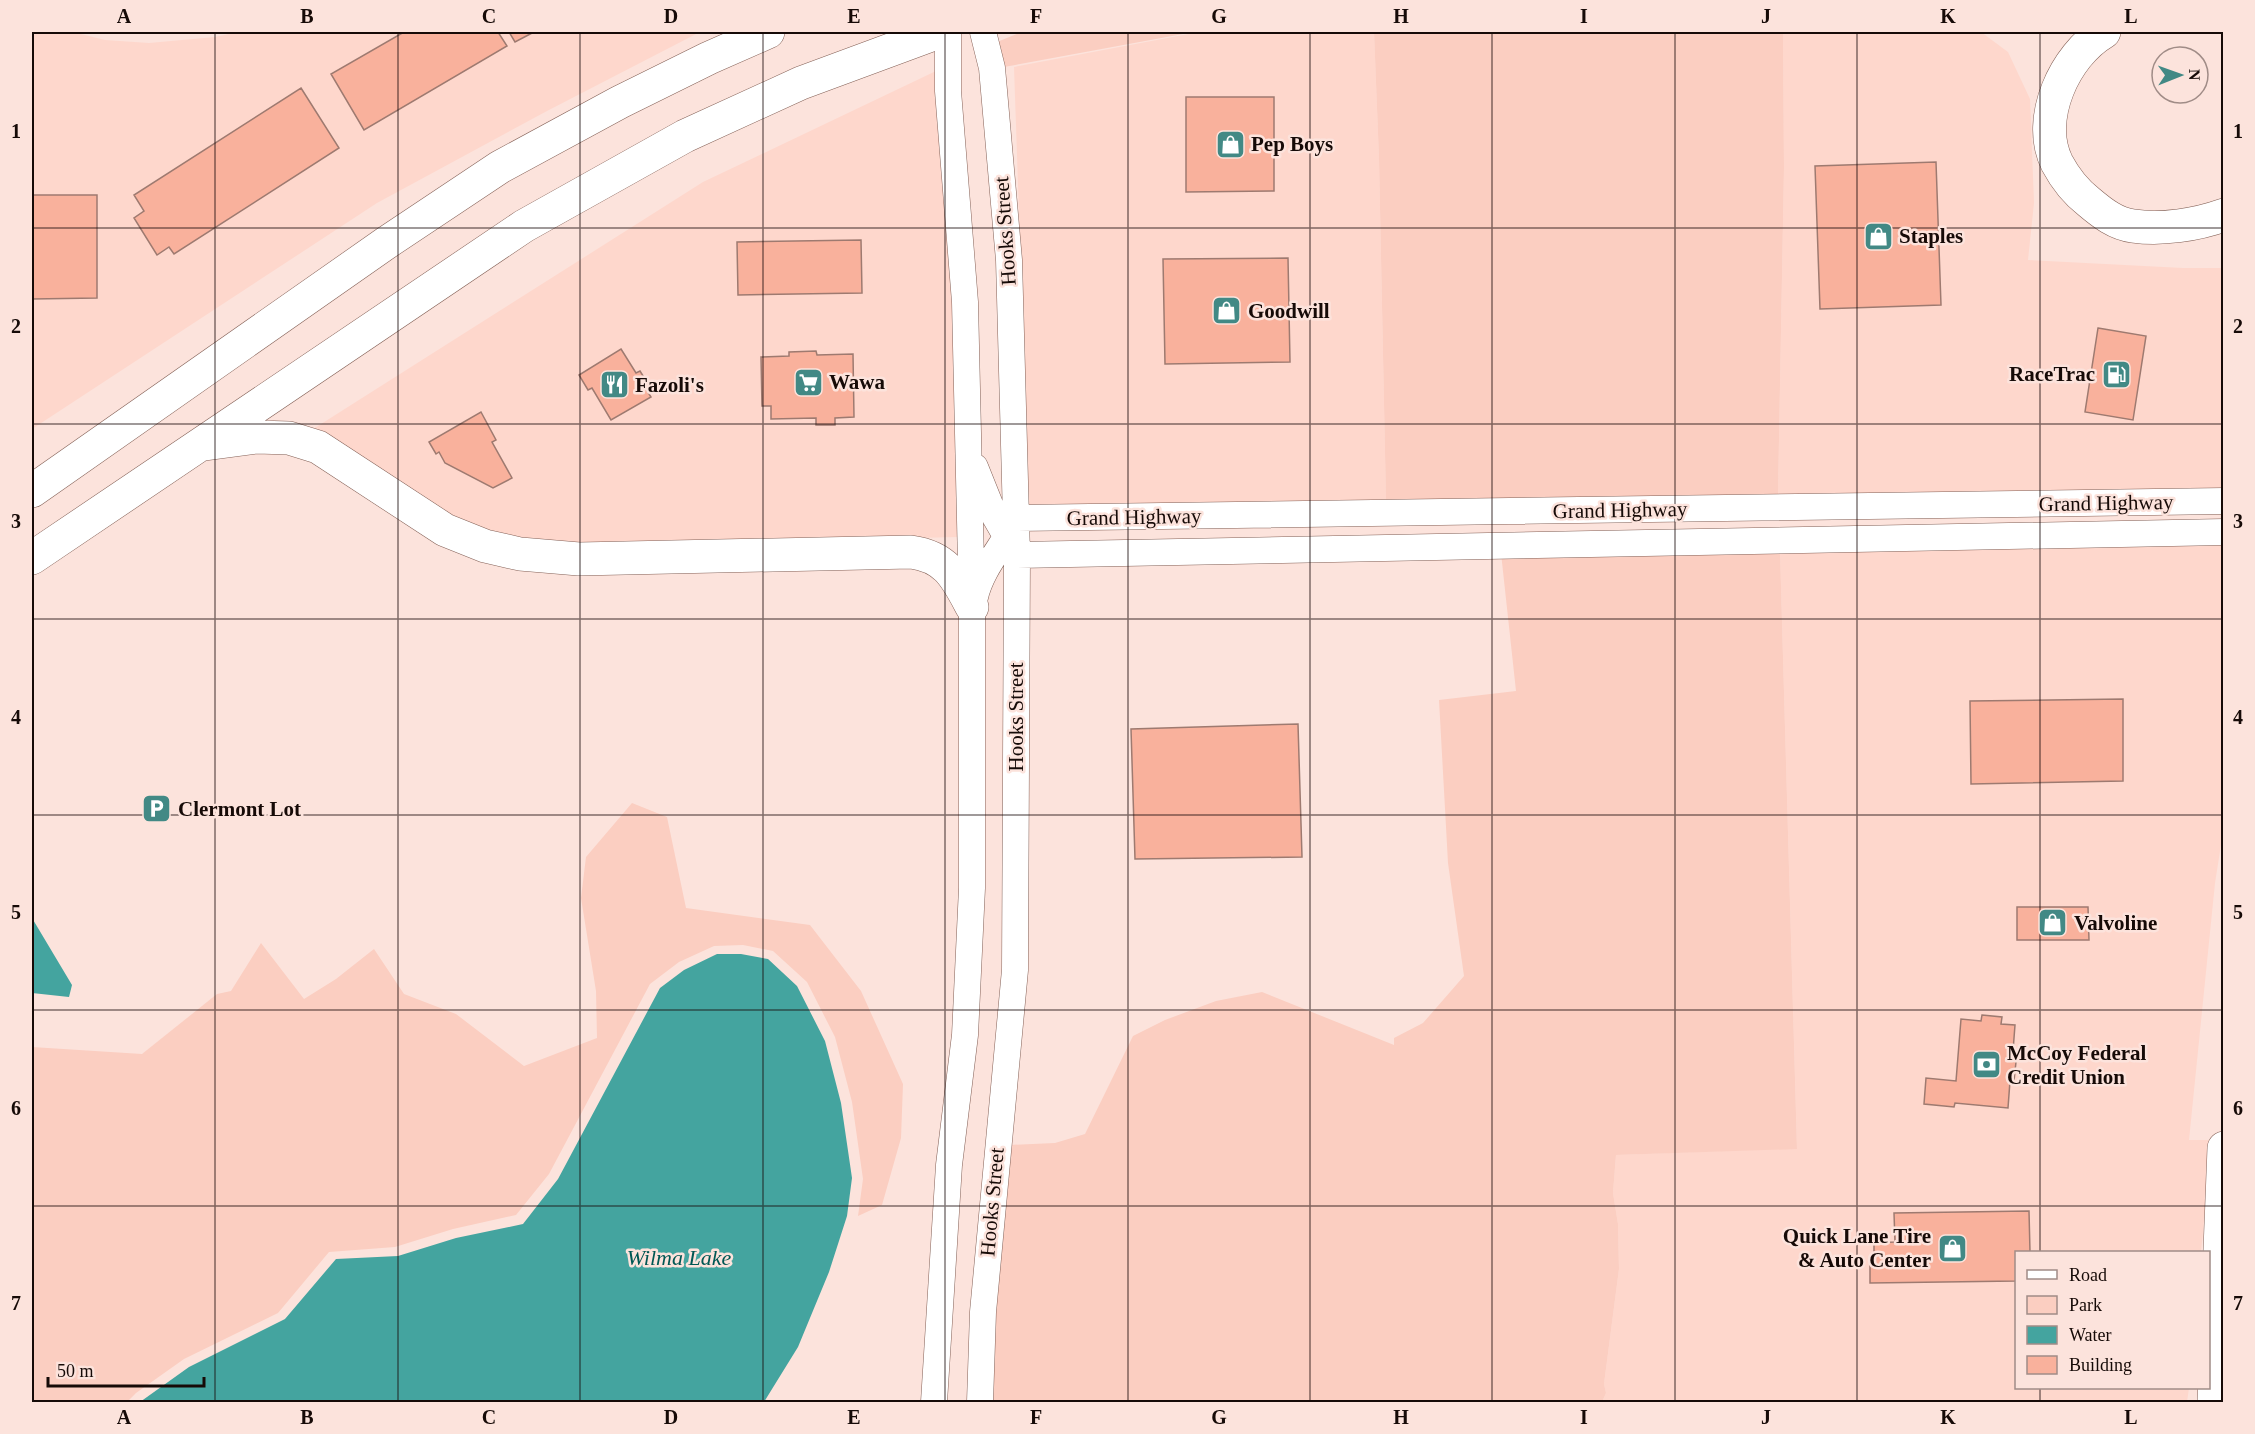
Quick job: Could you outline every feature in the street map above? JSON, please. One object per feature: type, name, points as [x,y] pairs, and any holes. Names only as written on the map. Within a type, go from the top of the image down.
[{"type":"highway","points":[[32,491],[386,243],[500,167],[620,102],[768,32]]},
{"type":"highway","points":[[32,558],[524,226],[685,136],[801,83],[939,32]]},
{"type":"highway","points":[[2104,32],[2092,39],[2068,66],[2055,96],[2050,133],[2056,162],[2077,192],[2106,217],[2132,226],[2183,226],[2223,215]]},
{"type":"highway","points":[[197,445],[268,437],[289,438],[318,447],[445,530],[485,546],[520,554],[579,559],[900,552],[927,554],[940,560],[950,570],[972,607]]},
{"type":"highway","points":[[2217,1394],[2223,1148]]},
{"type":"street","name":"Hooks Street","points":[[934,1402],[949,1165],[965,1035],[972,913],[972,607],[964,302],[948,91],[948,32]]},
{"type":"street","name":"Hooks Street","points":[[980,1402],[982,1323],[1015,970],[1009,260],[992,68],[983,32]]},
{"type":"street","points":[[967,433],[976,475],[1013,537],[996,551],[976,589],[972,607]]},
{"type":"street","name":"Grand Highway","points":[[1013,537],[2223,501]]},
{"type":"street","name":"Grand Highway","points":[[1013,537],[2223,532]]},
{"type":"shaded area","points":[[32,32],[73,32],[105,40],[149,43],[215,37],[238,32],[700,32],[377,203],[32,429]]},
{"type":"shaded area","points":[[1199,32],[1374,32],[1386,501],[1029,507],[1014,67]]},
{"type":"shaded area","points":[[1783,32],[1981,32],[2008,52],[2030,99],[2034,203],[2028,260],[2223,268],[2223,489],[1778,494],[1784,168]]},
{"type":"shaded area","points":[[936,71],[952,302],[955,424],[953,425],[958,537],[700,543],[523,544],[451,520],[310,431],[703,182]]},
{"type":"shaded area","points":[[2223,545],[2224,826],[2215,883],[2189,1140],[2212,1140],[2201,1251],[2015,1251],[2015,1389],[2189,1389],[2187,1402],[1602,1402],[1606,1393],[1604,1384],[1619,1269],[1618,1224],[1613,1193],[1616,1155],[1797,1148],[1780,551]]},
{"type":"green space","points":[[1022,32],[1194,32],[1004,67],[997,42]]},
{"type":"green space","points":[[1374,32],[1783,32],[1784,168],[1778,494],[1386,501]]},
{"type":"green space","points":[[1780,551],[1797,1149],[1616,1155],[1613,1193],[1618,1224],[1619,1269],[1604,1384],[1606,1393],[1602,1402],[992,1402],[993,1334],[1009,1145],[1055,1143],[1085,1134],[1133,1036],[1165,1020],[1216,1001],[1262,992],[1394,1045],[1394,1038],[1423,1023],[1464,976],[1448,863],[1439,700],[1516,691],[1501,553]]},
{"type":"green space","points":[[632,803],[667,817],[686,908],[810,925],[861,991],[903,1084],[901,1138],[882,1205],[858,1216],[863,1179],[852,1102],[835,1037],[807,982],[773,951],[743,945],[714,946],[679,962],[650,984],[549,1174],[516,1215],[453,1229],[395,1247],[329,1252],[278,1313],[184,1359],[127,1402],[32,1402],[32,1047],[142,1054],[217,994],[231,991],[261,943],[304,999],[336,979],[374,949],[404,994],[456,1014],[524,1066],[597,1038],[596,991],[581,898],[586,857]]},
{"type":"water","points":[[32,918],[72,985],[69,997],[32,993]]},
{"type":"water","name":"Wilma Lake","points":[[717,954],[741,954],[768,959],[797,986],[825,1041],[841,1103],[852,1178],[847,1216],[829,1272],[798,1347],[764,1402],[140,1402],[189,1367],[285,1319],[336,1259],[398,1256],[456,1238],[523,1224],[558,1179],[660,988],[684,970]]},
{"type":"building","points":[[404,32],[498,32],[507,46],[364,130],[331,74]]},
{"type":"building","points":[[509,32],[534,32],[515,42]]},
{"type":"building","points":[[301,88],[339,148],[174,254],[169,247],[157,255],[134,218],[144,211],[134,195]]},
{"type":"building","name":"Pep Boys","points":[[1186,97],[1274,97],[1274,191],[1186,192]]},
{"type":"building","name":"Staples","points":[[1936,162],[1941,305],[1820,309],[1815,166]]},
{"type":"building","points":[[32,195],[97,195],[97,298],[32,299]]},
{"type":"building","points":[[861,240],[862,293],[738,295],[737,242]]},
{"type":"building","name":"Goodwill","points":[[1288,258],[1290,362],[1165,364],[1163,259]]},
{"type":"building","name":"RaceTrac","points":[[2098,328],[2146,336],[2133,420],[2085,412]]},
{"type":"building","name":"Fazoli's","points":[[621,349],[636,373],[640,371],[645,379],[641,381],[651,397],[611,420],[592,388],[588,390],[579,375]]},
{"type":"building","name":"Wawa","points":[[816,351],[817,355],[853,354],[854,417],[835,418],[835,425],[816,425],[816,418],[771,419],[771,406],[762,406],[761,357],[789,356],[789,352]]},
{"type":"building","points":[[481,412],[496,440],[492,442],[512,478],[493,488],[445,463],[439,452],[436,454],[429,442]]},
{"type":"building","points":[[2123,699],[2123,781],[1971,784],[1970,701]]},
{"type":"building","points":[[1298,724],[1302,857],[1135,859],[1131,729]]},
{"type":"building","name":"Valvoline","points":[[2017,907],[2088,907],[2089,940],[2017,940]]},
{"type":"building","name":"McCoy Federal Credit Union","points":[[1982,1015],[2002,1017],[2001,1024],[2015,1025],[2013,1051],[2017,1052],[2014,1081],[2010,1081],[2008,1108],[1955,1103],[1954,1107],[1924,1104],[1926,1078],[1956,1081],[1961,1019],[1981,1021]]},
{"type":"building","name":"Quick Lane Tire & Auto Center","points":[[2029,1211],[2030,1251],[2015,1251],[2015,1281],[1870,1283],[1870,1263],[1874,1263],[1874,1243],[1895,1242],[1894,1213]]},
{"type":"place","name":"Pep Boys","points":[[1230,144]]},
{"type":"place","name":"Staples","points":[[1878,236]]},
{"type":"place","name":"Goodwill","points":[[1227,311]]},
{"type":"place","name":"RaceTrac","points":[[2116,374]]},
{"type":"place","name":"Wawa","points":[[808,382]]},
{"type":"place","name":"Fazoli's","points":[[614,385]]},
{"type":"place","name":"Clermont Lot","points":[[157,809]]},
{"type":"place","name":"Valvoline","points":[[2053,923]]},
{"type":"place","name":"McCoy Federal Credit Union","points":[[1986,1065]]},
{"type":"place","name":"Quick Lane Tire & Auto Center","points":[[1952,1248]]}]
